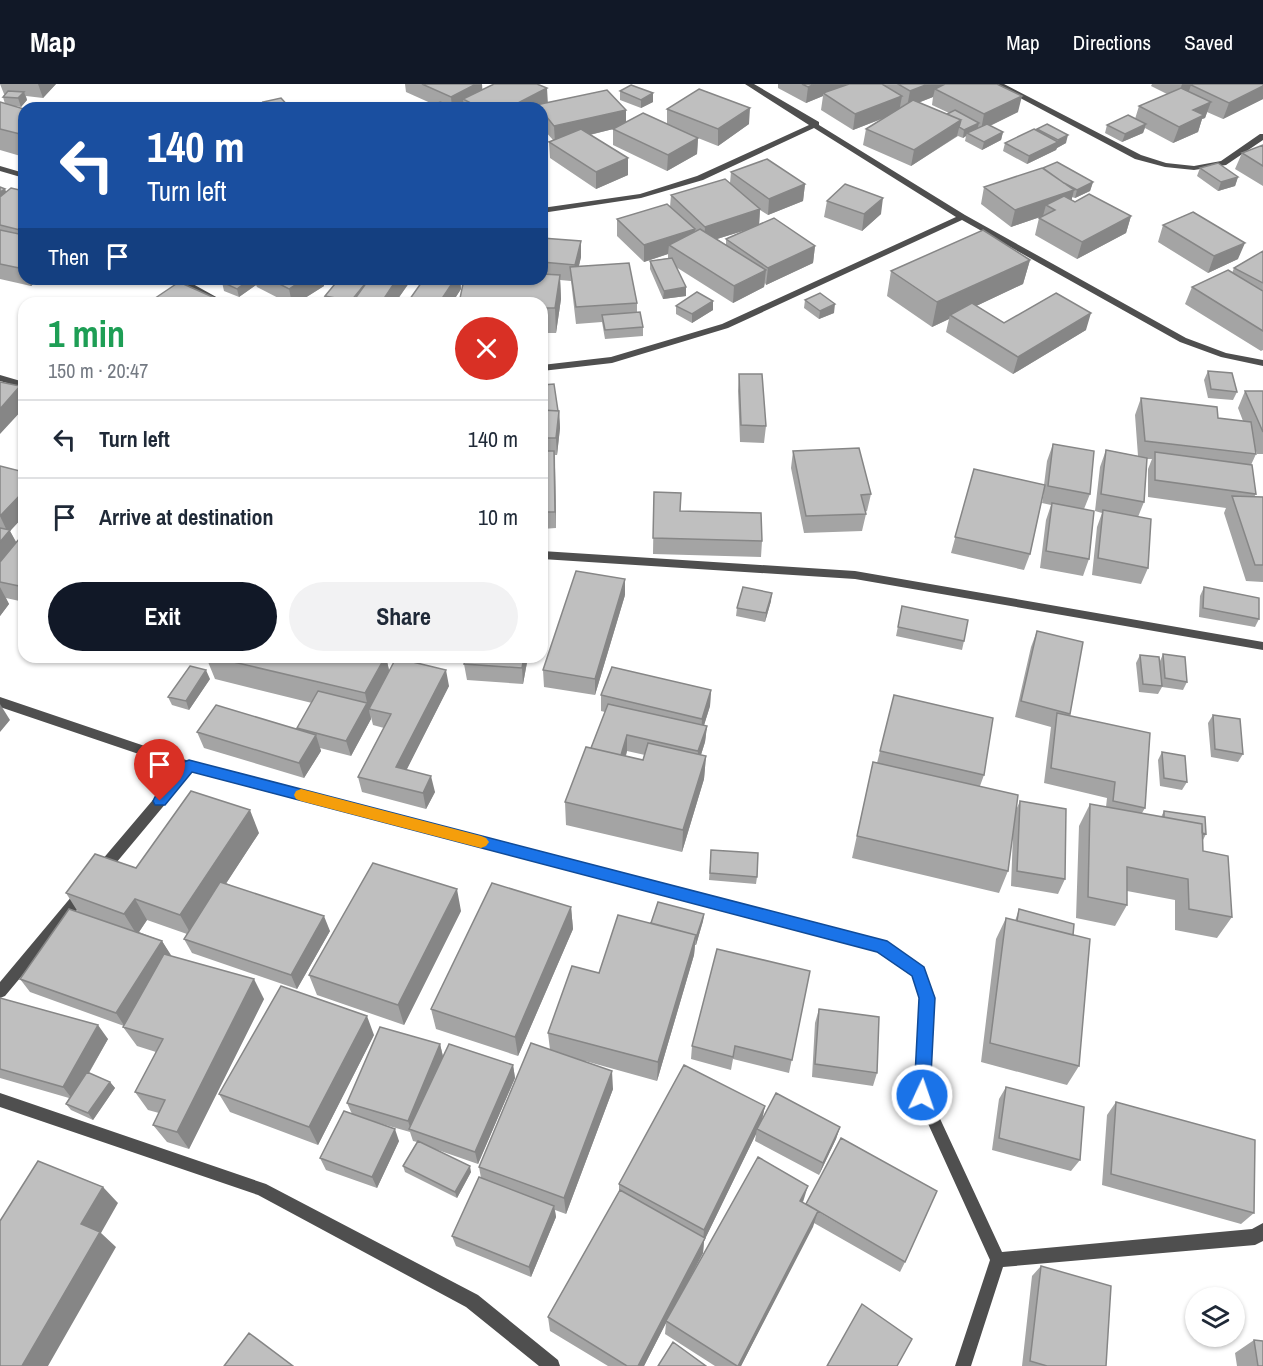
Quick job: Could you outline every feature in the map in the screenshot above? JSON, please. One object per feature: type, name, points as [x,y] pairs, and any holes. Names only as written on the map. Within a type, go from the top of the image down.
[{"type":"street","points":[[749,84],[962,217],[1183,340],[1224,355],[1263,363]]},
{"type":"street","points":[[998,84],[1138,157],[1165,165],[1194,168],[1222,163],[1263,136]]},
{"type":"street","points":[[548,210],[641,196],[700,178],[816,124]]},
{"type":"street","points":[[0,168],[18,174]]},
{"type":"street","points":[[548,367],[612,360],[725,326],[962,217]]},
{"type":"street","points":[[188,285],[212,297]]},
{"type":"street","points":[[0,378],[18,383]]},
{"type":"street","points":[[548,555],[855,575],[1263,646]]},
{"type":"street","points":[[0,702],[189,766],[881,946],[918,972],[927,998],[922,1095],[999,1260],[963,1366]]},
{"type":"street","points":[[0,992],[189,766]]},
{"type":"street","points":[[0,1100],[261,1189],[472,1301],[552,1366]]},
{"type":"street","points":[[999,1260],[1255,1237],[1263,1231]]},
{"type":"building","points":[[422,84],[476,84],[451,97]]},
{"type":"building","points":[[494,84],[537,84],[547,88],[520,102],[469,102],[463,99]]},
{"type":"building","points":[[849,84],[882,84],[902,96],[855,114],[823,93]]},
{"type":"building","points":[[898,84],[928,84],[910,91]]},
{"type":"building","points":[[945,84],[997,84],[1022,96],[984,114],[935,89]]},
{"type":"building","points":[[1263,84],[1263,86],[1229,103],[1191,85]]},
{"type":"building","points":[[631,85],[653,93],[641,100],[620,91]]},
{"type":"building","points":[[1181,88],[1211,102],[1193,110],[1204,115],[1179,127],[1139,106]]},
{"type":"building","points":[[699,89],[750,108],[718,129],[667,109]]},
{"type":"building","points":[[607,90],[626,110],[554,126],[548,118],[548,102]]},
{"type":"building","points":[[8,91],[24,92],[18,98],[3,97]]},
{"type":"building","points":[[281,98],[285,102],[263,102]]},
{"type":"building","points":[[913,100],[961,120],[914,150],[866,129]]},
{"type":"building","points":[[0,102],[18,107],[18,134],[0,129]]},
{"type":"building","points":[[955,110],[979,123],[964,130],[959,127],[961,120],[947,114]]},
{"type":"building","points":[[643,113],[698,138],[668,155],[613,129]]},
{"type":"building","points":[[1128,115],[1146,124],[1125,134],[1107,125]]},
{"type":"building","points":[[987,124],[1003,132],[984,142],[967,133]]},
{"type":"building","points":[[1047,124],[1068,135],[1058,140],[1037,129]]},
{"type":"building","points":[[581,129],[628,158],[596,172],[549,142]]},
{"type":"building","points":[[1034,129],[1058,142],[1029,156],[1005,143]]},
{"type":"building","points":[[1263,145],[1263,166],[1242,153]]},
{"type":"building","points":[[767,159],[805,184],[769,199],[731,172]]},
{"type":"building","points":[[1057,162],[1093,182],[1077,190],[1043,168]]},
{"type":"building","points":[[1218,163],[1238,177],[1221,182],[1200,168]]},
{"type":"building","points":[[1042,168],[1074,190],[1015,210],[984,187]]},
{"type":"building","points":[[725,179],[760,209],[705,227],[671,195]]},
{"type":"building","points":[[845,184],[883,198],[864,214],[827,201]]},
{"type":"building","points":[[11,188],[18,190],[18,230],[0,225],[0,197]]},
{"type":"building","points":[[1089,194],[1131,216],[1082,242],[1039,218],[1055,210],[1046,205],[1064,196],[1075,202]]},
{"type":"building","points":[[667,204],[695,229],[644,245],[617,219]]},
{"type":"building","points":[[1193,212],[1245,243],[1214,256],[1163,225]]},
{"type":"building","points":[[774,218],[815,246],[768,268],[726,239]]},
{"type":"building","points":[[700,229],[766,270],[734,286],[669,245]]},
{"type":"building","points":[[0,230],[18,234],[18,268],[0,264]]},
{"type":"building","points":[[983,230],[1030,260],[937,302],[891,271]]},
{"type":"building","points":[[548,238],[581,241],[575,265],[548,263]]},
{"type":"building","points":[[1263,251],[1263,283],[1234,268]]},
{"type":"building","points":[[672,258],[686,287],[664,291],[650,261]]},
{"type":"building","points":[[629,263],[637,303],[576,307],[570,267]]},
{"type":"building","points":[[1228,270],[1263,291],[1263,331],[1192,287]]},
{"type":"building","points":[[548,274],[560,275],[555,308],[548,308],[548,297],[460,297],[463,285],[548,285]]},
{"type":"building","points":[[175,285],[186,285],[213,297],[157,297]]},
{"type":"building","points":[[228,285],[242,285],[237,289]]},
{"type":"building","points":[[281,285],[295,285],[289,289]]},
{"type":"building","points":[[334,285],[364,285],[354,297],[325,296]]},
{"type":"building","points":[[365,285],[393,285],[385,297],[356,297]]},
{"type":"building","points":[[420,285],[451,285],[443,297],[411,297]]},
{"type":"building","points":[[697,292],[713,301],[692,314],[676,306]]},
{"type":"building","points":[[820,293],[835,304],[820,311],[805,300]]},
{"type":"building","points":[[1056,293],[1091,313],[1018,357],[950,315],[972,303],[1004,323]]},
{"type":"building","points":[[640,312],[643,327],[605,330],[602,315]]},
{"type":"building","points":[[1208,371],[1232,373],[1237,392],[1211,389]]},
{"type":"building","points":[[739,374],[762,374],[766,426],[741,425]]},
{"type":"building","points":[[0,382],[18,386],[18,388],[0,409]]},
{"type":"building","points":[[548,384],[554,384],[558,411],[548,410]]},
{"type":"building","points":[[1245,391],[1263,391],[1263,432]]},
{"type":"building","points":[[1141,398],[1217,407],[1218,418],[1251,422],[1256,454],[1145,441]]},
{"type":"building","points":[[548,410],[559,411],[556,438],[548,438]]},
{"type":"building","points":[[1053,444],[1094,451],[1090,494],[1048,486]]},
{"type":"building","points":[[859,448],[871,494],[861,495],[866,514],[806,516],[793,451]]},
{"type":"building","points":[[1106,450],[1147,458],[1144,502],[1101,494]]},
{"type":"building","points":[[548,451],[554,451],[555,512],[548,512]]},
{"type":"building","points":[[1155,452],[1252,465],[1256,494],[1155,480]]},
{"type":"building","points":[[0,466],[18,470],[18,497],[0,516]]},
{"type":"building","points":[[974,469],[1045,485],[1030,554],[955,537]]},
{"type":"building","points":[[654,492],[681,493],[680,511],[761,513],[762,541],[653,538]]},
{"type":"building","points":[[1232,496],[1263,497],[1263,565],[1255,565]]},
{"type":"building","points":[[1052,503],[1094,511],[1089,559],[1046,551]]},
{"type":"building","points":[[1103,510],[1151,519],[1148,568],[1098,558]]},
{"type":"building","points":[[0,528],[10,530],[0,542]]},
{"type":"building","points":[[18,540],[18,586],[0,582],[0,562]]},
{"type":"building","points":[[576,571],[625,579],[595,679],[543,670],[545,663],[548,663],[548,655]]},
{"type":"building","points":[[743,587],[772,593],[766,613],[737,608]]},
{"type":"building","points":[[1204,587],[1259,598],[1259,619],[1203,608]]},
{"type":"building","points":[[902,606],[968,620],[964,641],[898,627]]},
{"type":"building","points":[[1037,631],[1083,642],[1070,714],[1021,701]]},
{"type":"building","points":[[1163,654],[1185,657],[1187,682],[1165,678]]},
{"type":"building","points":[[1140,655],[1159,657],[1162,686],[1143,684]]},
{"type":"building","points":[[238,663],[382,663],[365,693]]},
{"type":"building","points":[[393,663],[417,663],[446,670],[396,767],[431,776],[423,793],[358,777],[391,714],[369,709]]},
{"type":"building","points":[[464,663],[523,663],[522,668]]},
{"type":"building","points":[[190,666],[206,670],[186,701],[168,697]]},
{"type":"building","points":[[612,667],[711,690],[702,719],[601,695]]},
{"type":"building","points":[[318,691],[367,703],[346,741],[297,728]]},
{"type":"building","points":[[894,695],[993,718],[984,775],[880,751]]},
{"type":"building","points":[[608,704],[707,726],[698,751],[627,735],[621,755],[591,748]]},
{"type":"building","points":[[216,705],[316,735],[299,763],[197,732]]},
{"type":"building","points":[[1057,713],[1150,733],[1145,808],[1113,801],[1115,782],[1051,768]]},
{"type":"building","points":[[1213,715],[1240,719],[1243,754],[1215,749]]},
{"type":"building","points":[[648,743],[706,756],[683,830],[565,802],[586,747],[643,760]]},
{"type":"building","points":[[1162,752],[1185,756],[1187,782],[1164,778]]},
{"type":"building","points":[[873,762],[1018,795],[1008,871],[857,836]]},
{"type":"building","points":[[191,791],[250,810],[180,915],[135,899],[124,914],[66,893],[95,854],[136,868]]},
{"type":"building","points":[[1020,801],[1066,809],[1065,879],[1017,871]]},
{"type":"building","points":[[1090,804],[1202,824],[1203,851],[1228,856],[1232,917],[1189,909],[1188,879],[1127,867],[1127,905],[1088,897]]},
{"type":"building","points":[[1164,811],[1205,817],[1206,834],[1202,833],[1202,824],[1164,817]]},
{"type":"building","points":[[711,850],[758,853],[757,877],[710,873]]},
{"type":"building","points":[[373,863],[457,889],[398,1005],[309,975]]},
{"type":"building","points":[[220,882],[324,916],[291,975],[184,939]]},
{"type":"building","points":[[492,883],[571,907],[515,1037],[431,1009]]},
{"type":"building","points":[[658,902],[704,914],[696,938],[696,935],[651,923]]},
{"type":"building","points":[[69,909],[162,941],[116,1013],[20,979]]},
{"type":"building","points":[[1019,909],[1074,924],[1073,935],[1017,921]]},
{"type":"building","points":[[618,915],[696,935],[658,1062],[548,1033],[572,966],[599,973]]},
{"type":"building","points":[[1006,918],[1090,939],[1079,1066],[990,1043]]},
{"type":"building","points":[[717,949],[810,971],[792,1060],[735,1046],[733,1057],[692,1046]]},
{"type":"building","points":[[164,954],[254,979],[177,1132],[153,1125],[165,1100],[135,1092],[163,1039],[123,1027]]},
{"type":"building","points":[[281,986],[367,1016],[309,1127],[219,1094]]},
{"type":"building","points":[[0,998],[98,1025],[63,1087],[0,1069]]},
{"type":"building","points":[[819,1009],[879,1017],[877,1073],[815,1064]]},
{"type":"building","points":[[380,1027],[440,1044],[408,1121],[347,1103]]},
{"type":"building","points":[[531,1043],[612,1071],[564,1198],[479,1167]]},
{"type":"building","points":[[449,1044],[513,1065],[475,1152],[409,1129]]},
{"type":"building","points":[[684,1065],[765,1106],[704,1230],[619,1184]]},
{"type":"building","points":[[87,1072],[110,1082],[88,1113],[66,1104]]},
{"type":"building","points":[[1006,1087],[1084,1107],[1080,1160],[999,1138]]},
{"type":"building","points":[[776,1093],[840,1127],[823,1163],[757,1129]]},
{"type":"building","points":[[1116,1102],[1255,1140],[1254,1213],[1111,1174]]},
{"type":"building","points":[[344,1111],[395,1129],[372,1177],[320,1158]]},
{"type":"building","points":[[841,1138],[937,1191],[905,1262],[806,1204]]},
{"type":"building","points":[[418,1141],[470,1166],[455,1192],[403,1166]]},
{"type":"building","points":[[758,1157],[808,1186],[800,1201],[818,1211],[737,1366],[666,1321]]},
{"type":"building","points":[[38,1161],[103,1187],[81,1224],[100,1232],[22,1366],[0,1366],[0,1221]]},
{"type":"building","points":[[479,1177],[554,1206],[529,1267],[452,1236]]},
{"type":"building","points":[[620,1190],[705,1238],[638,1366],[627,1366],[548,1317]]},
{"type":"building","points":[[1041,1266],[1111,1286],[1106,1366],[1047,1366],[1030,1361]]},
{"type":"building","points":[[862,1304],[912,1339],[897,1366],[827,1366]]},
{"type":"building","points":[[249,1333],[293,1366],[224,1366]]},
{"type":"building","points":[[1254,1340],[1263,1341],[1263,1366],[1258,1366]]},
{"type":"building","points":[[673,1342],[706,1366],[658,1366]]},
{"type":"slow traffic","points":[[301,795],[481,842]]},
{"type":"route","points":[[160,801],[189,766],[881,946],[918,972],[927,998],[922,1095]]}]
